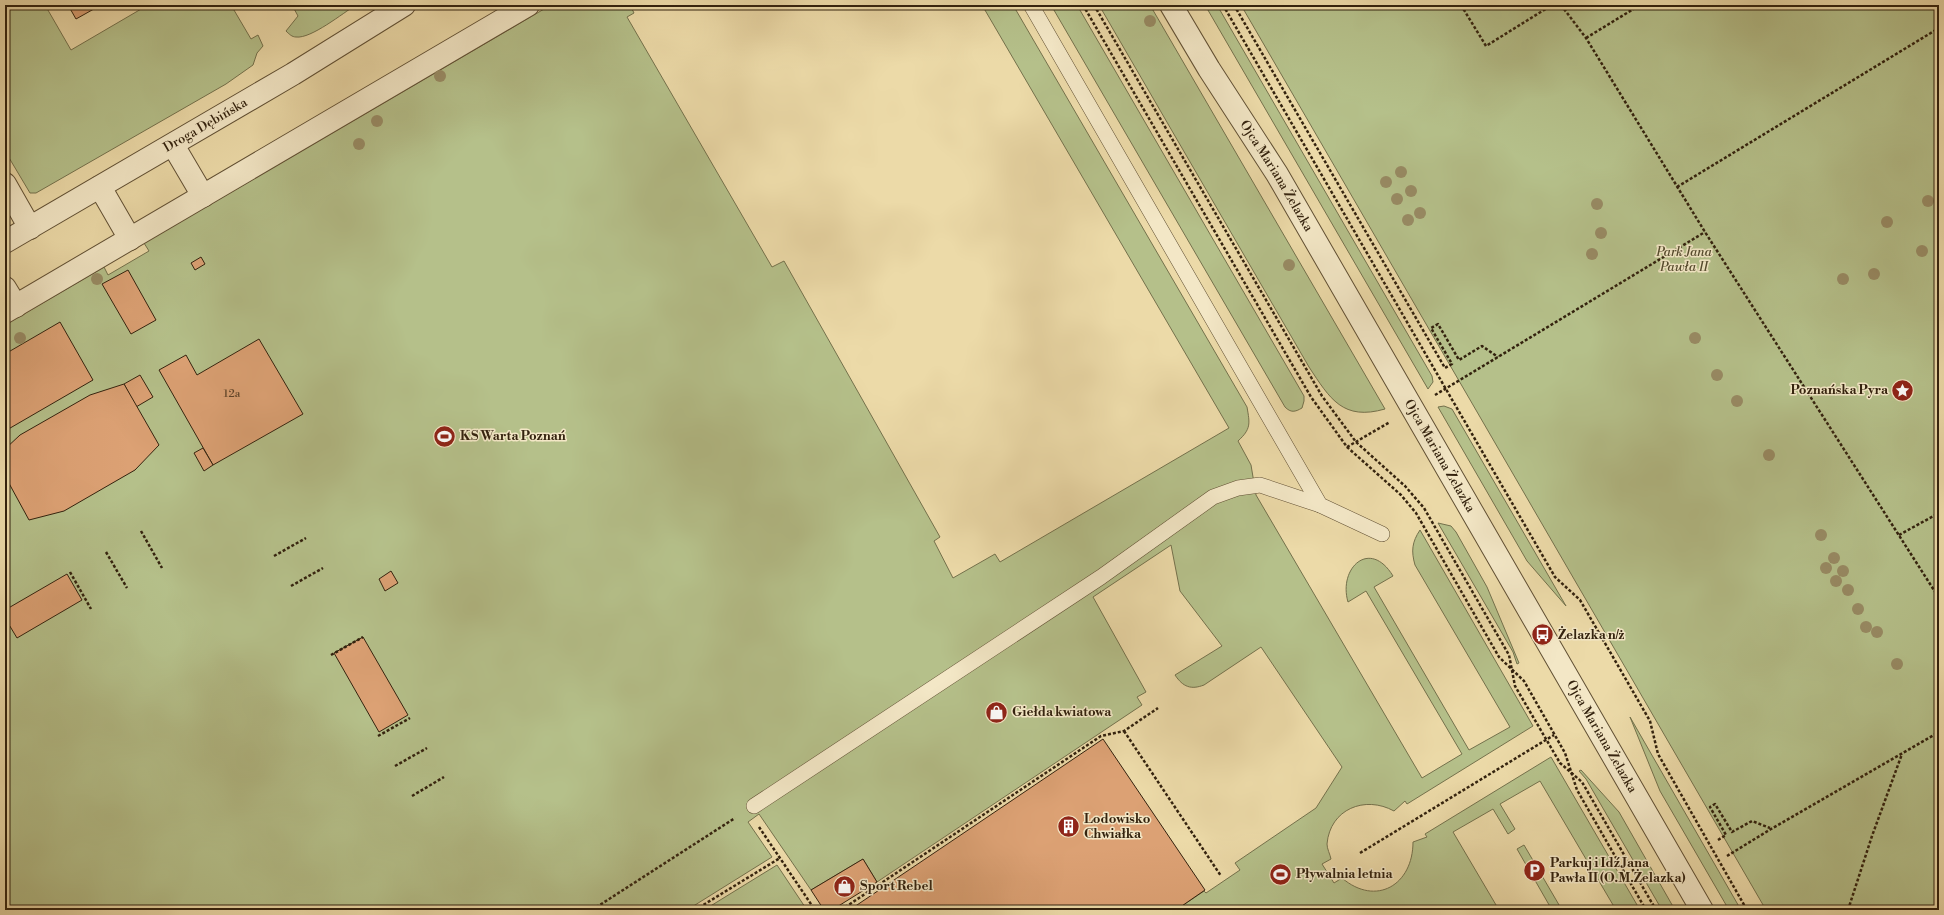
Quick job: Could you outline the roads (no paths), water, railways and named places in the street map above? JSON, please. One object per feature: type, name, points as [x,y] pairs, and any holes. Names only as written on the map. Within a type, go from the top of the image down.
[{"type":"street","name":"Droga Dębińska","points":[[5,242],[173,145],[404,5]]},
{"type":"street","points":[[8,302],[130,239],[505,11],[528,5]]},
{"type":"street","name":"Ojca Mariana Żelazka","points":[[1171,5],[1209,69],[1277,174],[1702,910]]},
{"type":"street","points":[[173,145],[203,196]]},
{"type":"street","points":[[5,184],[30,228]]},
{"type":"street","points":[[100,187],[130,239]]},
{"type":"lane","points":[[1031,5],[1320,505]]},
{"type":"lane","points":[[754,806],[1101,577],[1213,497],[1238,488],[1260,485],[1320,505],[1382,534]]},
{"type":"place","name":"Poznańska Pyra","points":[[1903,390]]},
{"type":"place","name":"KS Warta Poznań","points":[[444,436]]},
{"type":"place","name":"Żelazka n/ż","points":[[1543,635]]},
{"type":"place","name":"Giełda kwiatowa","points":[[997,712]]},
{"type":"place","name":"Lodowisko Chwiałka","points":[[1068,826]]},
{"type":"place","name":"Parkuj i Idź Jana Pawła II (O.M.Żelazka)","points":[[1534,870]]},
{"type":"place","name":"Pływalnia letnia","points":[[1280,874]]},
{"type":"place","name":"Sport Rebel","points":[[844,886]]},
{"type":"park label","name":"Park Jana Pawła II","points":[[1684,260]]}]
